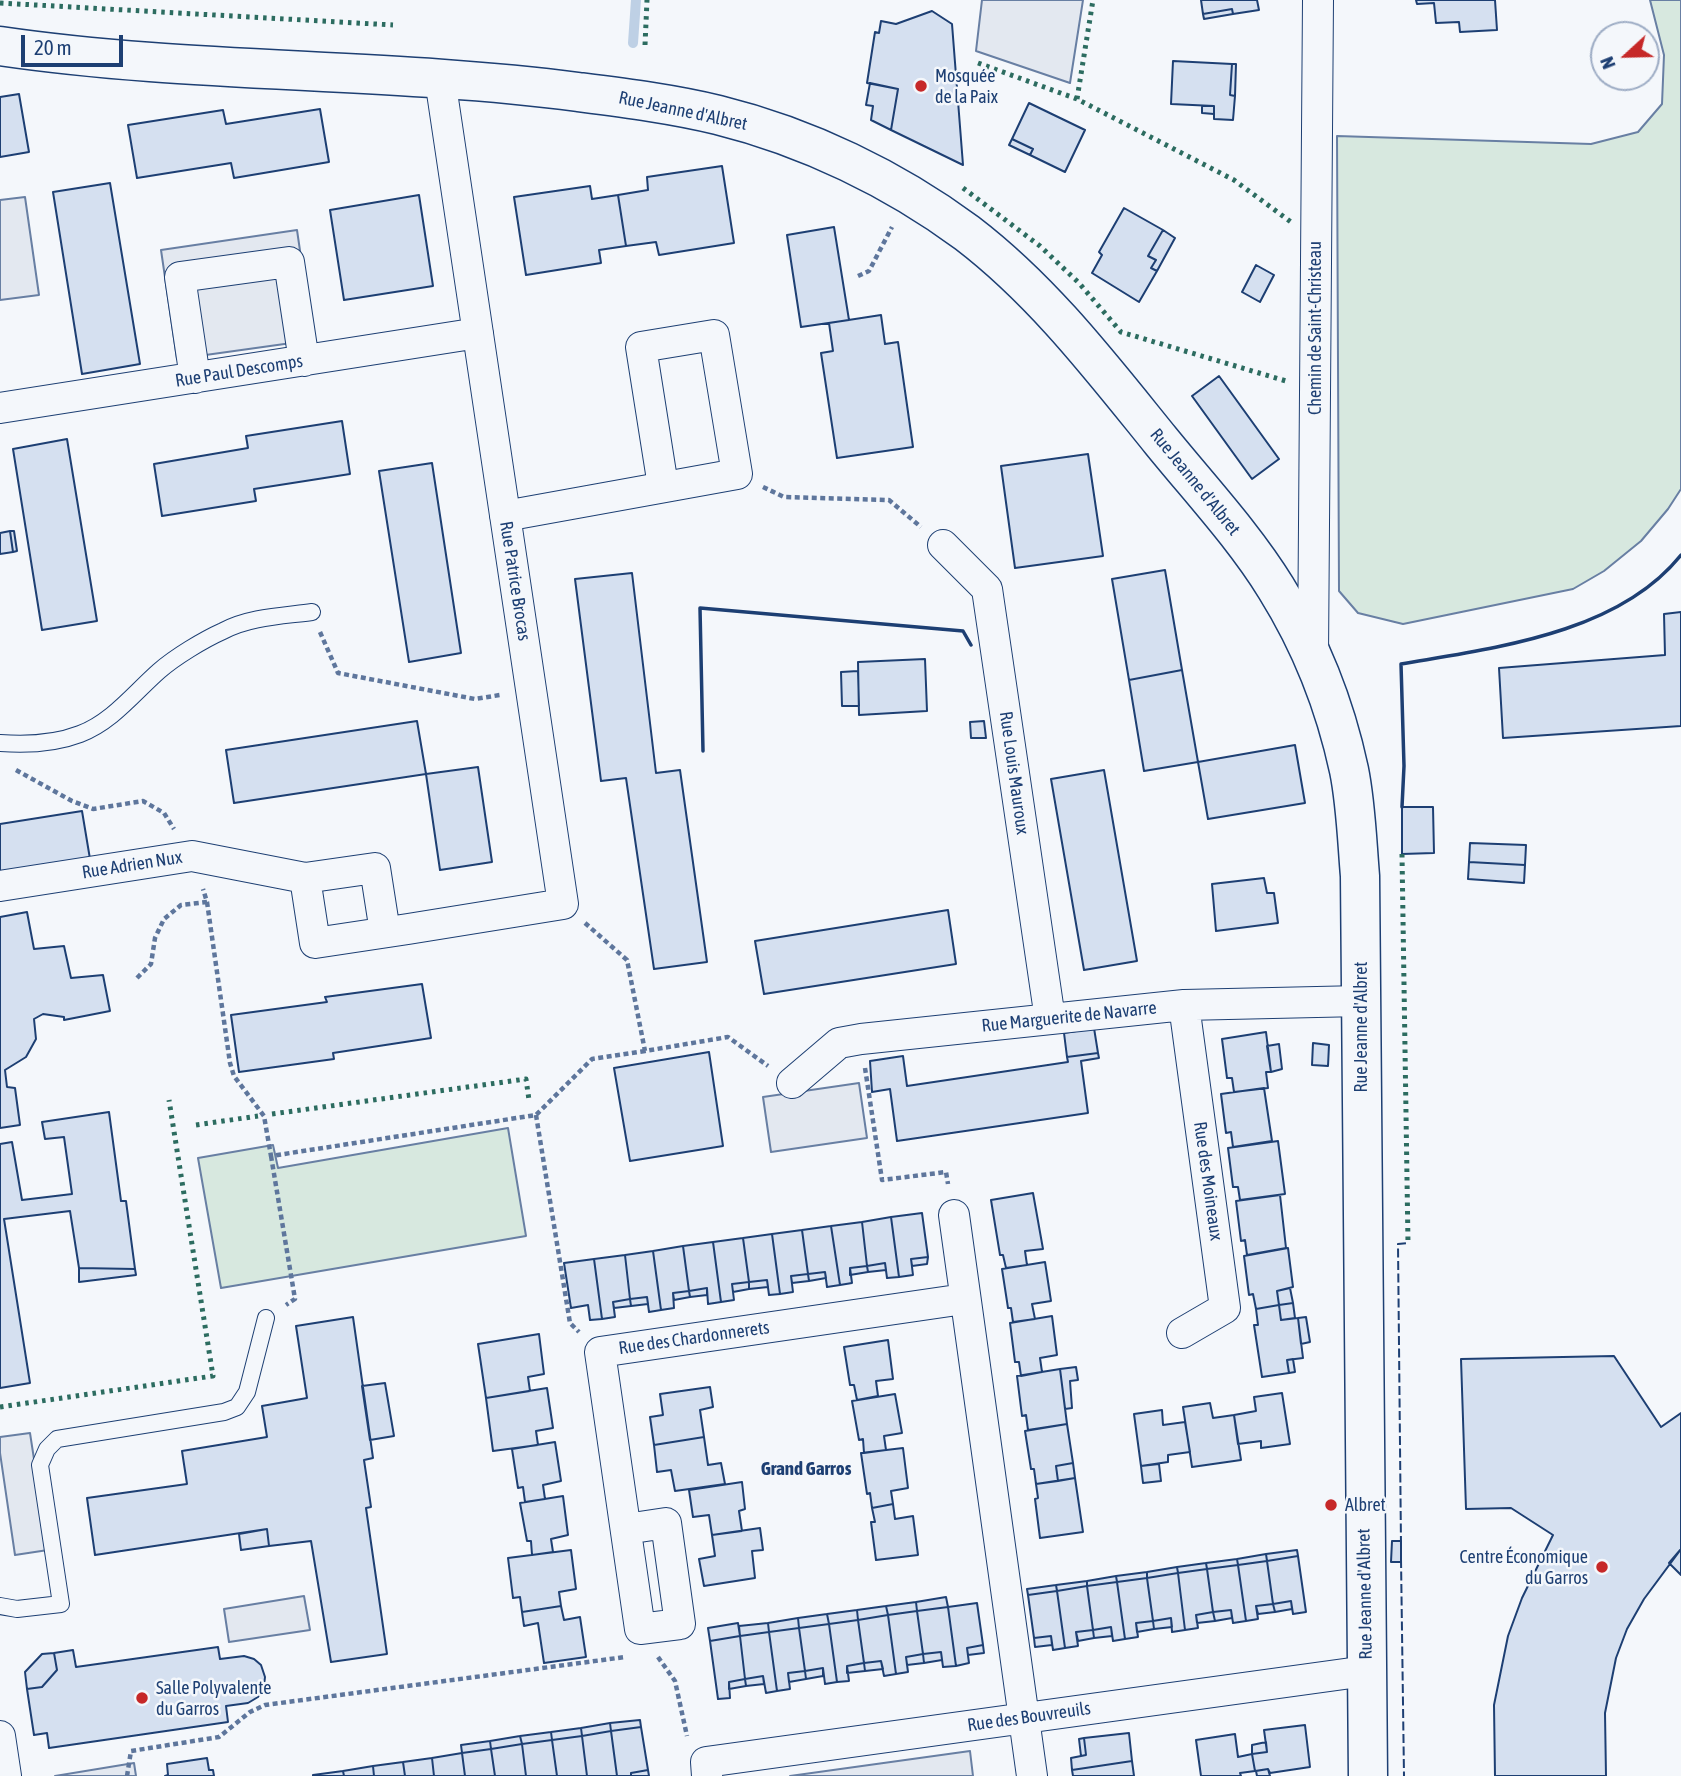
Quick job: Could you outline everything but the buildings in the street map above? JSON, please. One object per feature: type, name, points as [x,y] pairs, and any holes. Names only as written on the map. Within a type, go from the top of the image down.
[{"type":"street","name":"Chemin de Saint-Christeau","points":[[1312,656],[1318,0]]},
{"type":"street","name":"Rue Jeanne d'Albret","points":[[0,46],[59,55],[178,65],[440,79],[603,95],[718,115],[789,137],[848,162],[909,194],[967,234],[1026,283],[1081,341],[1238,535],[1276,587],[1312,656],[1332,706],[1352,785],[1360,876],[1368,1776]]},
{"type":"street","name":"Rue Patrice Brocas","points":[[440,79],[563,904]]},
{"type":"street","points":[[195,378],[180,277],[289,262],[304,361]]},
{"type":"street","name":"Rue Paul Descomps","points":[[0,408],[478,333]]},
{"type":"street","points":[[505,516],[737,474],[714,335],[641,347],[663,486]]},
{"type":"street","name":"Rue Louis Mauroux","points":[[943,545],[987,589],[1050,1019]]},
{"type":"street","name":"Rue Adrien Nux","points":[[0,886],[192,856],[305,878]]},
{"type":"street","points":[[385,932],[375,868],[305,878],[315,943],[385,932],[563,904]]},
{"type":"street","name":"Rue Marguerite de Navarre","points":[[792,1083],[839,1043],[861,1039],[1184,1005],[1361,1001]]},
{"type":"street","name":"Rue des Moineaux","points":[[1182,1334],[1225,1308],[1184,1005]]},
{"type":"street","points":[[954,1215],[1032,1776]]},
{"type":"street","name":"Rue des Chardonnerets","points":[[640,1629],[600,1352],[964,1299]]},
{"type":"street","points":[[626,1529],[666,1523],[680,1624],[640,1629]]},
{"type":"street","name":"Rue des Bouvreuils","points":[[707,1769],[1025,1718],[1366,1671]]},
{"type":"street","points":[[0,1736],[6,1776]]},
{"type":"lane","points":[[0,743],[28,745],[81,734],[108,718],[162,668],[223,630],[245,621],[312,612]]},
{"type":"lane","points":[[0,1606],[16,1609],[61,1604],[40,1465],[47,1449],[57,1439],[224,1412],[237,1407],[247,1392],[266,1318]]},
{"type":"path","points":[[858,276],[869,271],[909,194]]},
{"type":"path","points":[[737,474],[784,497],[889,500],[943,545]]},
{"type":"path","points":[[312,612],[338,673],[475,699],[532,691]]},
{"type":"path","points":[[8,764],[72,801],[93,809],[144,801],[164,813],[192,856]]},
{"type":"path","points":[[207,902],[230,1063],[234,1076],[264,1116],[295,1298],[266,1318]]},
{"type":"path","points":[[563,904],[627,960],[645,1051]]},
{"type":"path","points":[[137,978],[151,964],[155,938],[164,919],[181,905]]},
{"type":"path","points":[[271,1156],[536,1115],[592,1059],[728,1037],[792,1083]]},
{"type":"path","points":[[861,1039],[882,1180],[946,1172],[954,1215]]},
{"type":"path","points":[[536,1115],[570,1323],[600,1352]]},
{"type":"path","points":[[127,1776],[131,1751],[219,1737],[250,1712],[265,1705],[626,1657],[640,1629],[675,1681],[689,1742],[707,1769]]},
{"type":"shaded area","points":[[982,0],[1083,0],[1070,83],[976,51]]},
{"type":"shaded area","points":[[1650,0],[1681,0],[1681,489],[1641,541],[1604,571],[1573,589],[1403,624],[1358,613],[1339,591],[1337,136],[1591,144],[1638,132],[1662,104],[1664,55],[1660,39],[1660,21],[1655,21]]},
{"type":"shaded area","points":[[25,197],[39,295],[0,300],[0,200]]},
{"type":"shaded area","points":[[297,230],[313,340],[177,359],[161,250]]},
{"type":"shaded area","points":[[859,1083],[867,1138],[771,1152],[763,1097]]},
{"type":"shaded area","points":[[508,1128],[526,1236],[221,1288],[198,1158],[273,1145],[278,1168]]},
{"type":"shaded area","points":[[30,1433],[48,1550],[15,1555],[0,1437]]},
{"type":"shaded area","points":[[304,1596],[310,1630],[229,1642],[224,1609]]},
{"type":"shaded area","points":[[970,1751],[973,1776],[790,1776]]},
{"type":"shaded area","points":[[134,1763],[136,1776],[55,1776]]},
{"type":"waterway","points":[[633,43],[636,0]]},
{"type":"hedge","points":[[645,45],[647,0]]},
{"type":"hedge","points":[[1077,99],[1093,0]]},
{"type":"hedge","points":[[0,3],[393,25]]},
{"type":"hedge","points":[[978,63],[1077,99],[1234,180],[1291,222]]},
{"type":"hedge","points":[[963,188],[1040,246],[1079,283],[1121,332],[1286,381]]},
{"type":"hedge","points":[[1402,854],[1408,1243]]},
{"type":"hedge","points":[[272,1114],[526,1079],[529,1100]]},
{"type":"hedge","points":[[0,1407],[213,1376],[169,1100]]},
{"type":"hedge","points":[[196,1125],[258,1116]]},
{"type":"fence","points":[[1401,1545],[1398,1244],[1408,1243]]},
{"type":"fence","points":[[1401,1559],[1404,1776]]},
{"type":"wall","points":[[1402,807],[1404,766],[1401,664],[1513,643],[1589,620],[1624,603],[1655,582],[1681,555]]},
{"type":"wall","points":[[703,751],[700,608],[963,631],[971,645]]},
{"type":"place","name":"Mosquée de la Paix","points":[[921,86]]},
{"type":"place","name":"Albret","points":[[1331,1505]]},
{"type":"place","name":"Centre Économique du Garros","points":[[1602,1567]]},
{"type":"place","name":"Salle Polyvalente du Garros","points":[[142,1698]]},
{"type":"district","name":"Grand Garros","points":[[806,1469]]}]
